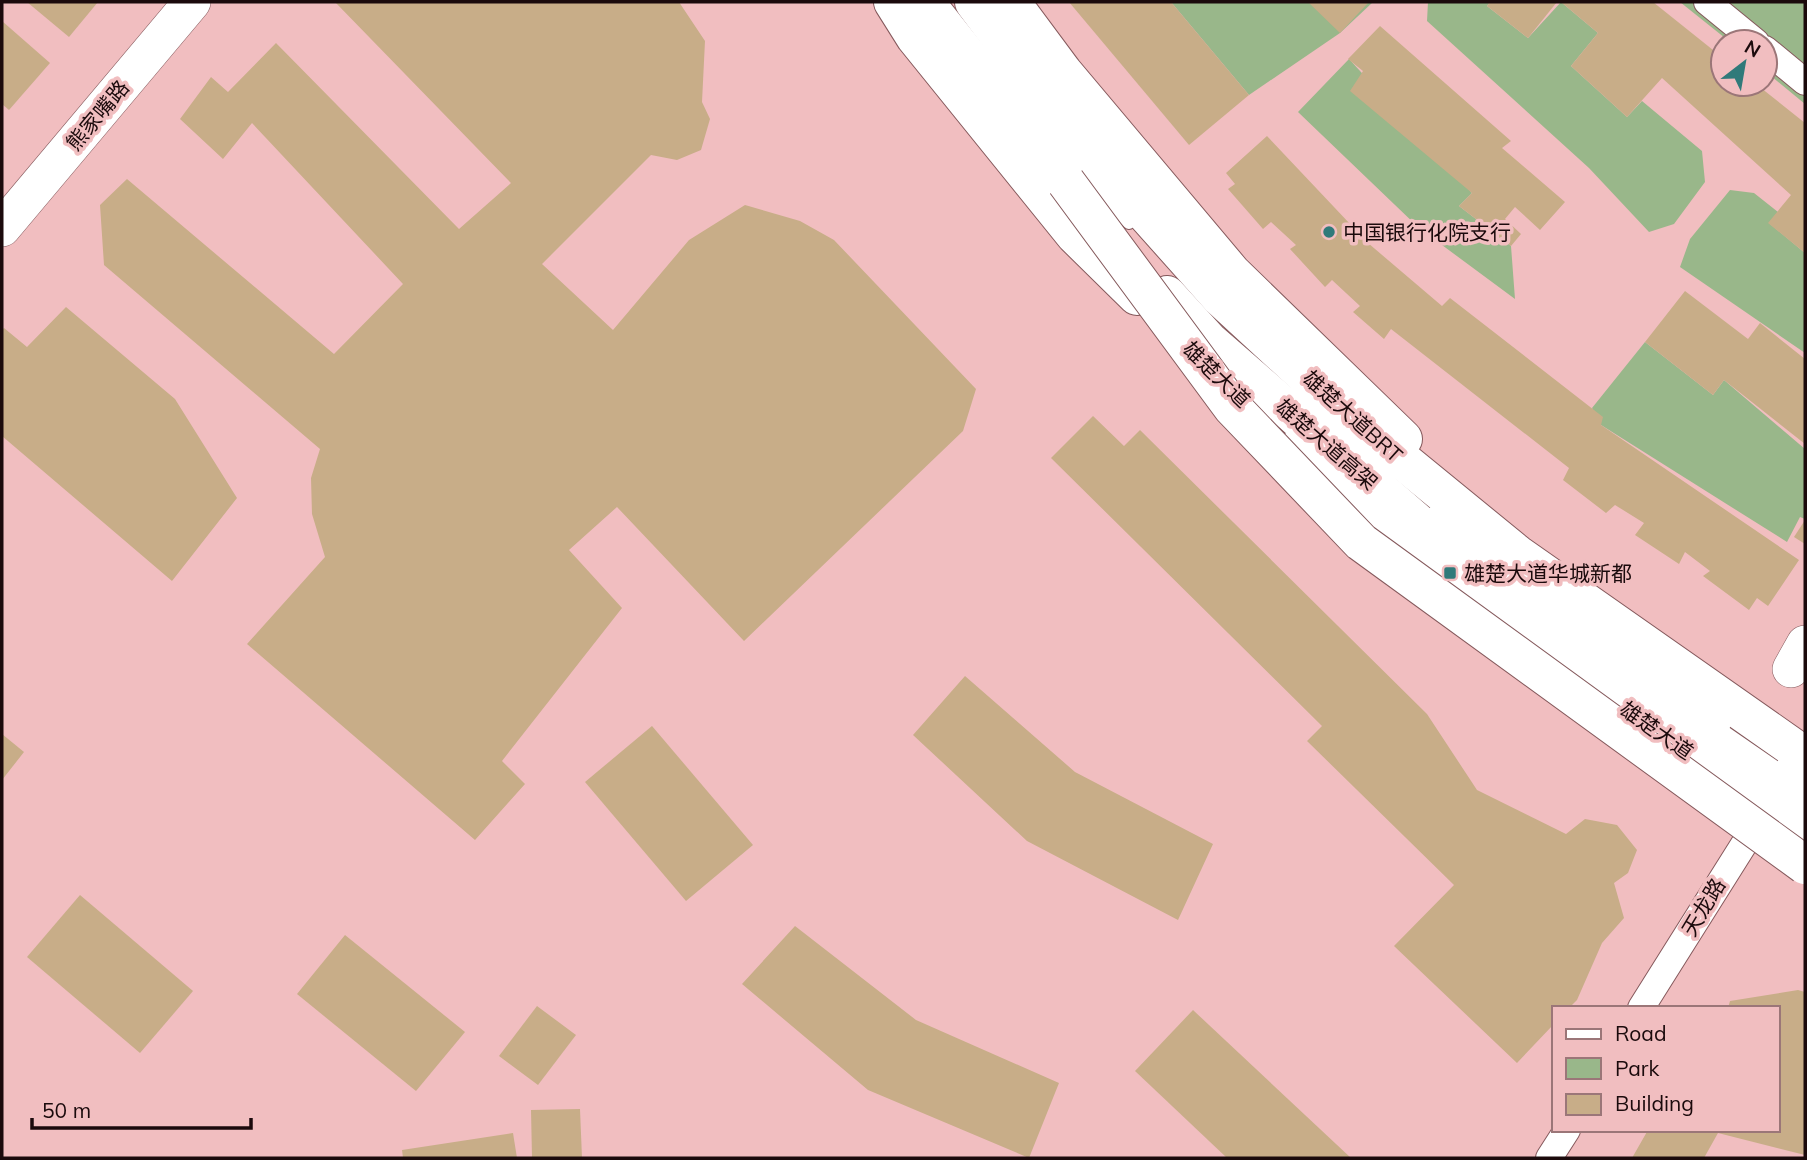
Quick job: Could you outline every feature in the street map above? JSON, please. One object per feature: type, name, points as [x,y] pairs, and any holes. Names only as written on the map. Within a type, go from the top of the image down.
[{"type":"main road","name":"雄楚大道","points":[[892,2],[915,37],[1075,235],[1314,469],[1464,594],[1805,833]]},
{"type":"main road","name":"雄楚大道高架","points":[[925,2],[1209,341],[1488,584],[1805,803]]},
{"type":"main road","name":"雄楚大道高架","points":[[974,2],[1063,121],[1220,297],[1358,424],[1517,554],[1789,756]]},
{"type":"main road","points":[[1011,2],[1063,72],[1232,273],[1387,426],[1518,531],[1805,734]]},
{"type":"main road","points":[[1076,181],[1232,407],[1361,542],[1805,865]]},
{"type":"street","name":"熊家嘴路","points":[[2,228],[192,2]]},
{"type":"street","points":[[1707,2],[1739,28]]},
{"type":"street","points":[[1779,61],[1805,82]]},
{"type":"street","name":"天龙路","points":[[1643,1006],[1767,808]]},
{"type":"street","points":[[1549,1158],[1566,1132]]},
{"type":"lane","points":[[1076,181],[1135,229]]},
{"type":"lane","points":[[1193,288],[1231,327]]},
{"type":"lane","points":[[1422,502],[1506,571],[1739,733]]},
{"type":"lane","points":[[1789,756],[1805,779]]},
{"type":"green space","points":[[1171,2],[1373,2],[1340,33],[1249,95]]},
{"type":"green space","points":[[1428,2],[1490,2],[1487,6],[1528,38],[1561,2],[1598,33],[1571,66],[1627,117],[1642,101],[1702,151],[1705,182],[1674,224],[1649,232],[1589,168],[1427,21]]},
{"type":"green space","points":[[1680,2],[1805,2],[1805,104],[1779,83],[1779,28],[1712,28]]},
{"type":"green space","points":[[1349,59],[1472,193],[1459,206],[1511,246],[1515,299],[1419,228],[1298,112]]},
{"type":"green space","points":[[1730,190],[1754,193],[1778,212],[1769,223],[1805,253],[1805,353],[1680,267],[1690,239]]},
{"type":"green space","points":[[1645,342],[1713,395],[1724,380],[1805,449],[1805,519],[1800,517],[1787,542],[1601,425],[1592,408]]},
{"type":"building","points":[[27,2],[98,2],[69,37]]},
{"type":"building","points":[[335,2],[679,2],[705,41],[702,102],[710,119],[701,150],[677,160],[651,155],[542,264],[613,330],[689,240],[745,205],[800,221],[834,240],[976,389],[963,431],[744,641],[617,507],[569,550],[622,608],[502,761],[525,784],[475,840],[247,644],[325,557],[312,514],[311,478],[320,449],[104,265],[100,205],[127,179],[334,354],[403,284],[252,123],[223,159],[180,119],[211,77],[228,92],[276,43],[459,229],[511,183]]},
{"type":"building","points":[[1069,2],[1171,2],[1249,95],[1189,145]]},
{"type":"building","points":[[1308,2],[1369,2],[1340,33]]},
{"type":"building","points":[[1490,2],[1557,2],[1528,38],[1487,6]]},
{"type":"building","points":[[1561,2],[1653,2],[1709,47],[1709,98],[1774,98],[1805,123],[1805,253],[1768,223],[1791,195],[1662,78],[1627,117],[1571,66],[1598,33]]},
{"type":"building","points":[[2,21],[50,63],[9,110],[2,104]]},
{"type":"building","points":[[1380,26],[1511,141],[1502,148],[1565,202],[1540,230],[1515,207],[1505,219],[1521,234],[1511,246],[1459,206],[1472,193],[1350,91],[1363,71],[1348,59]]},
{"type":"building","points":[[1267,136],[1368,243],[1442,306],[1450,298],[1603,417],[1601,425],[1799,560],[1768,606],[1757,598],[1749,610],[1703,576],[1710,571],[1685,552],[1679,564],[1635,535],[1644,523],[1615,505],[1606,513],[1563,480],[1569,468],[1391,329],[1384,339],[1353,312],[1360,306],[1332,280],[1325,287],[1290,249],[1296,245],[1271,222],[1263,229],[1228,189],[1235,184],[1226,173]]},
{"type":"building","points":[[1685,291],[1748,339],[1760,323],[1805,359],[1805,444],[1724,380],[1713,395],[1645,342]]},
{"type":"building","points":[[66,307],[175,399],[237,498],[172,581],[2,436],[2,330],[4,328],[27,347]]},
{"type":"building","points":[[1093,416],[1124,446],[1140,430],[1427,714],[1477,790],[1566,834],[1585,819],[1617,825],[1637,850],[1628,873],[1614,883],[1624,918],[1602,943],[1577,1000],[1571,1006],[1552,1006],[1552,1026],[1517,1063],[1394,946],[1454,885],[1307,741],[1322,726],[1051,458]]},
{"type":"building","points":[[1805,520],[1805,544],[1794,537]]},
{"type":"building","points":[[965,676],[1075,772],[1213,844],[1178,920],[1027,841],[913,735]]},
{"type":"building","points":[[652,726],[753,845],[686,901],[585,782]]},
{"type":"building","points":[[2,734],[24,752],[2,780]]},
{"type":"building","points":[[80,895],[193,991],[140,1053],[27,957]]},
{"type":"building","points":[[795,926],[916,1020],[1059,1083],[1029,1158],[868,1090],[742,984]]},
{"type":"building","points":[[345,935],[465,1032],[416,1091],[297,994]]},
{"type":"building","points":[[1798,990],[1805,992],[1805,1155],[1718,1133],[1704,1158],[1632,1158],[1647,1132],[1779,1132],[1779,1006],[1729,1006],[1730,1001]]},
{"type":"building","points":[[537,1006],[576,1035],[538,1085],[499,1056]]},
{"type":"building","points":[[1193,1010],[1351,1158],[1227,1158],[1135,1071]]},
{"type":"building","points":[[580,1109],[582,1158],[532,1158],[531,1110]]},
{"type":"building","points":[[513,1133],[517,1158],[403,1158],[402,1150]]},
{"type":"place","name":"中国银行化院支行","points":[[1329,232]]},
{"type":"place","name":"雄楚大道华城新都","points":[[1450,573]]}]
